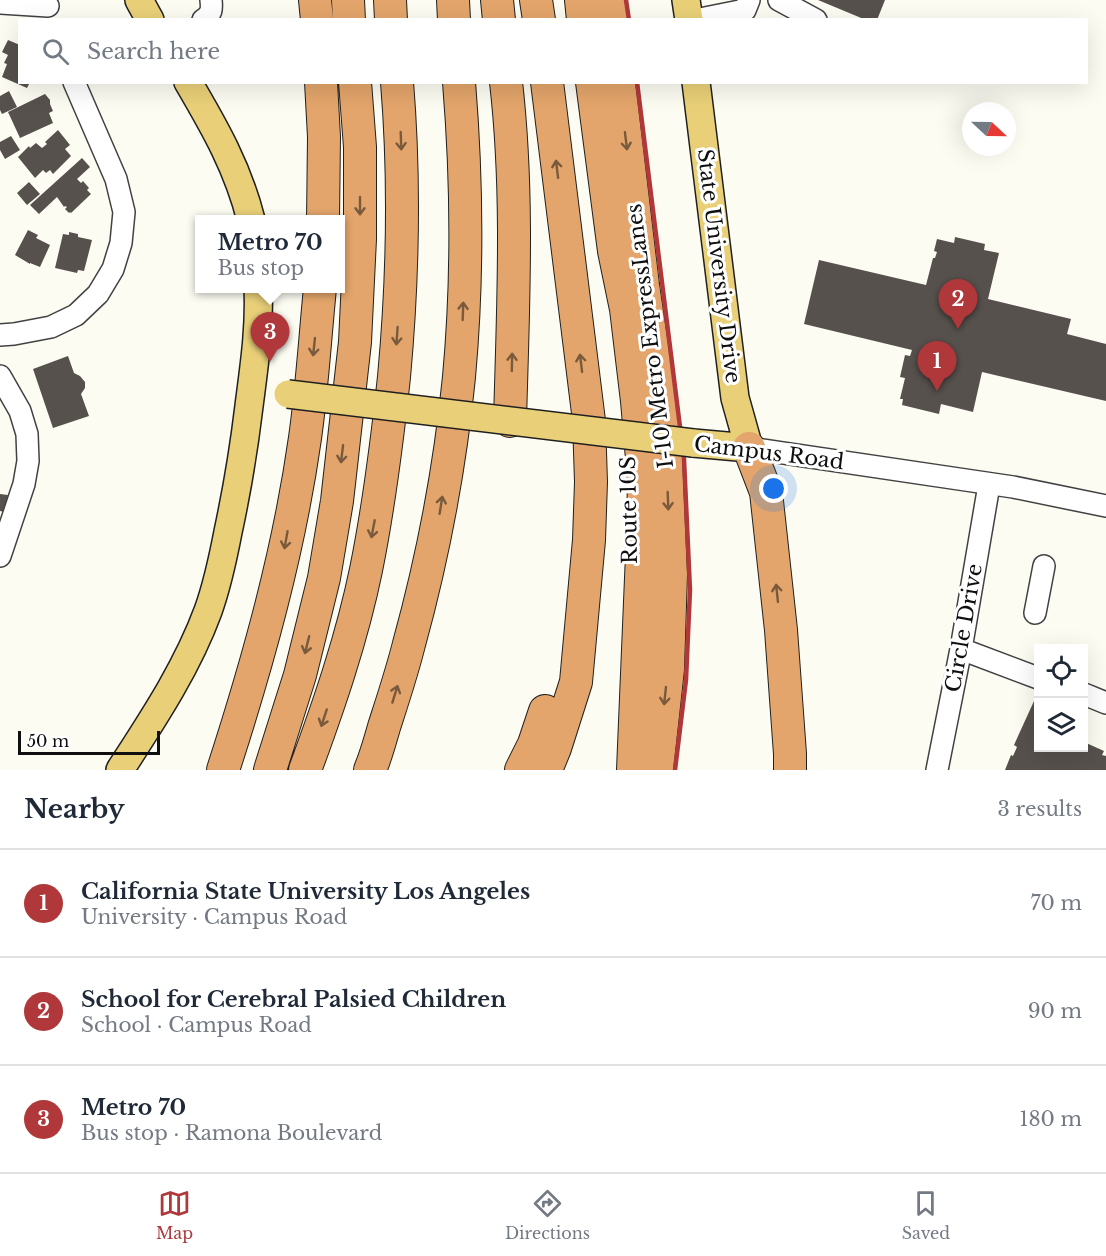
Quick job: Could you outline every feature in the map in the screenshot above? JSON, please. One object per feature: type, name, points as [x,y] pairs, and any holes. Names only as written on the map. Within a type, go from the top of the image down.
[{"type":"highway","points":[[315,0],[317,18]]},
{"type":"highway","points":[[348,0],[349,18]]},
{"type":"highway","points":[[390,0],[391,18]]},
{"type":"highway","points":[[453,0],[454,18]]},
{"type":"highway","points":[[497,0],[499,18]]},
{"type":"highway","points":[[536,0],[539,18]]},
{"type":"highway","points":[[581,0],[583,18]]},
{"type":"highway","points":[[609,0],[612,18]]},
{"type":"highway","points":[[321,84],[324,137],[323,215]]},
{"type":"highway","points":[[270,770],[300,675],[324,578],[337,501],[355,342],[360,239],[360,147],[355,84]]},
{"type":"highway","points":[[305,770],[323,722],[350,634],[365,572],[386,450],[398,335],[402,230],[397,84]]},
{"type":"highway","points":[[370,770],[405,661],[424,586],[439,516],[455,411],[462,342],[465,252],[465,185],[459,84]]},
{"type":"highway","points":[[506,84],[512,130],[514,270],[510,421]]},
{"type":"highway","points":[[546,770],[576,682],[590,528],[591,482],[589,421],[547,84]]},
{"type":"highway","name":"I-10 Metro ExpressLanes","points":[[592,84],[614,250],[626,309],[644,482],[637,554],[633,770]]},
{"type":"highway","name":"I-10 Metro ExpressLanes","points":[[619,84],[643,285],[666,434],[670,586],[668,669],[657,770]]},
{"type":"highway","points":[[222,770],[237,727],[283,557],[305,438],[320,293]]},
{"type":"highway","points":[[749,448],[766,492],[781,630],[790,770]]},
{"type":"highway","name":"Route 10S","points":[[620,770],[637,554]]},
{"type":"highway","points":[[521,770],[534,744],[583,596]]},
{"type":"highway","points":[[210,770],[255,663]]},
{"type":"main road","points":[[139,0],[149,18]]},
{"type":"main road","points":[[687,0],[689,18]]},
{"type":"main road","points":[[189,84],[224,145],[250,215]]},
{"type":"main road","name":"State University Drive","points":[[696,84],[735,398],[749,448]]},
{"type":"main road","points":[[120,770],[185,663],[208,610],[217,580],[240,471],[258,322],[258,293]]},
{"type":"main road","name":"Campus Road","points":[[251,390],[749,448]]},
{"type":"street","points":[[705,18],[745,10],[749,0]]},
{"type":"street","points":[[779,0],[812,18]]},
{"type":"street","points":[[0,3],[50,8]]},
{"type":"street","points":[[0,335],[51,327],[76,315],[98,294],[113,269],[122,243],[124,212],[116,179],[74,84]]},
{"type":"street","points":[[0,376],[20,411],[27,434],[28,461],[24,484],[0,556]]},
{"type":"street","name":"Campus Road","points":[[749,448],[1013,488],[1106,506]]},
{"type":"street","name":"Circle Drive","points":[[937,770],[961,650],[989,485]]},
{"type":"street","points":[[1035,613],[1044,566]]},
{"type":"street","points":[[961,650],[1034,677]]},
{"type":"street","points":[[1088,696],[1106,703]]},
{"type":"building","points":[[818,0],[885,0],[878,18],[861,18]]},
{"type":"building","points":[[8,40],[18,44],[18,84],[29,84],[27,88],[2,77],[8,55],[2,52]]},
{"type":"building","points":[[9,91],[17,107],[2,114],[0,96]]},
{"type":"building","points":[[45,94],[50,100],[53,111],[49,113],[53,123],[20,138],[8,112]]},
{"type":"building","points":[[58,130],[70,145],[65,149],[71,156],[53,174],[50,170],[46,173],[43,170],[35,178],[18,157],[29,146],[30,148],[36,143],[42,148]]},
{"type":"building","points":[[11,136],[20,150],[5,159],[0,150],[0,142]]},
{"type":"building","points":[[82,158],[90,167],[77,179],[81,183],[83,181],[91,194],[71,213],[65,209],[67,207],[64,207],[57,197],[39,214],[30,205]]},
{"type":"building","points":[[29,182],[40,194],[27,205],[17,193]]},
{"type":"building","points":[[28,230],[38,235],[36,238],[50,245],[40,267],[15,255]]},
{"type":"building","points":[[69,232],[92,240],[84,271],[78,270],[77,273],[55,268],[63,234],[69,235]]},
{"type":"building","points":[[955,237],[985,244],[984,250],[999,253],[988,299],[1071,319],[1067,334],[1106,344],[1106,401],[982,372],[973,412],[941,404],[939,414],[902,405],[903,399],[900,399],[905,378],[900,377],[905,355],[910,356],[912,350],[804,324],[819,260],[926,285],[933,258],[937,252],[934,251],[937,239],[954,243]]},
{"type":"building","points":[[68,356],[74,373],[85,382],[85,388],[81,394],[89,416],[53,428],[33,369]]},
{"type":"building","points":[[0,494],[8,495],[4,512],[0,511]]},
{"type":"building","points":[[1034,701],[1034,752],[1088,752],[1088,744],[1104,751],[1102,755],[1106,756],[1106,770],[1005,770],[1017,747],[1014,745]]},
{"type":"railway","points":[[626,0],[629,18]]},
{"type":"railway","points":[[637,84],[684,459],[690,590],[686,680],[675,770]]},
{"type":"place","name":"School for Cerebral Palsied Children","points":[[958,329]]},
{"type":"place","name":"Metro 70","points":[[270,362]]},
{"type":"place","name":"California State University Los Angeles","points":[[937,391]]}]
